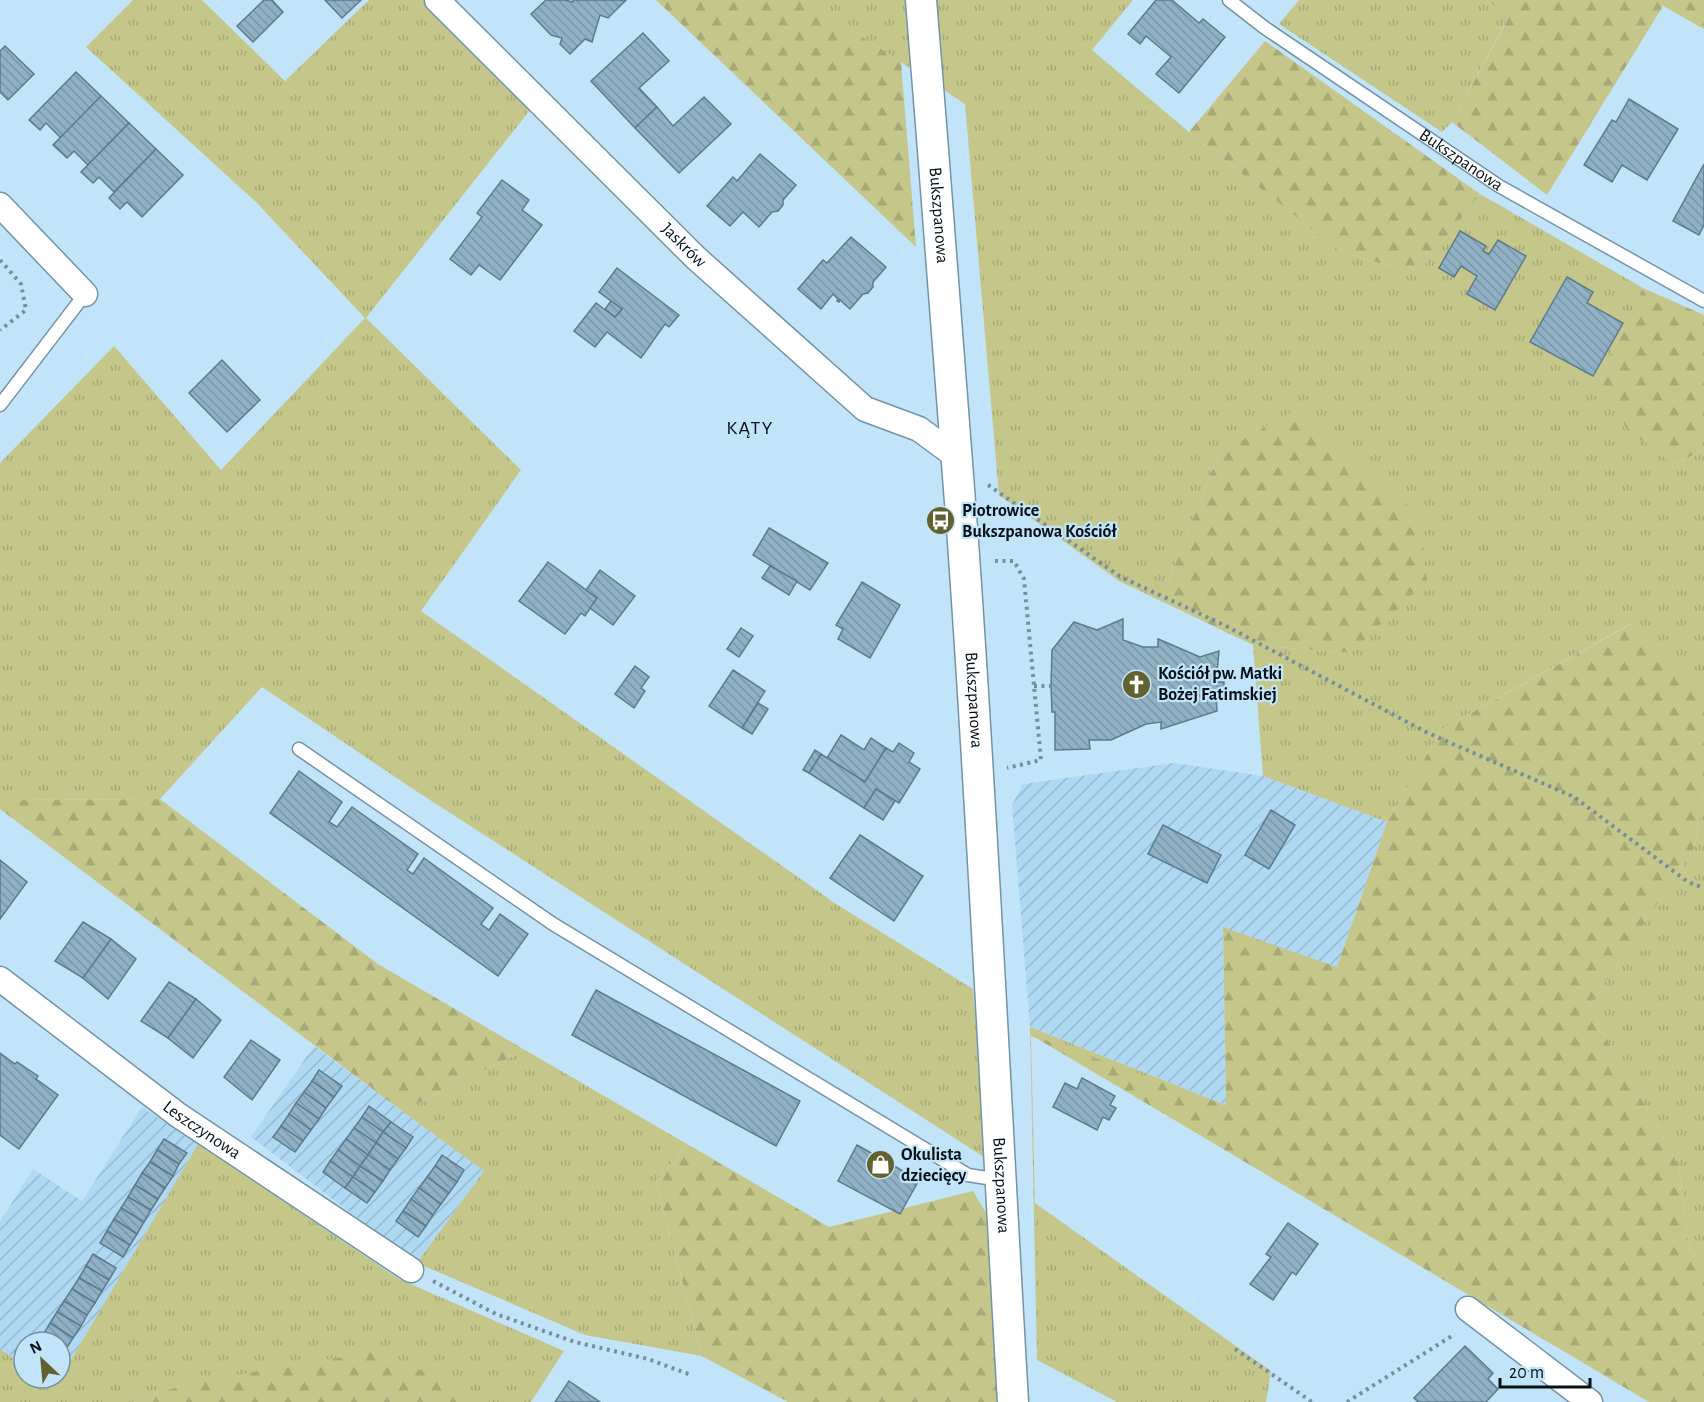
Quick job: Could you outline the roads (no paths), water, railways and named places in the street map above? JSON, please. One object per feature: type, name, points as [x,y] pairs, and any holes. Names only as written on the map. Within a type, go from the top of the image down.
[{"type":"street","name":"Jaskrów","points":[[437,0],[696,258],[865,408],[919,429],[957,457]]},
{"type":"street","name":"Bukszpanowa","points":[[921,0],[957,457],[987,924],[1013,1402]]},
{"type":"street","points":[[0,206],[85,294]]},
{"type":"street","name":"Leszczynowa","points":[[0,979],[178,1115],[411,1270]]},
{"type":"street","points":[[1474,1314],[1590,1402]]},
{"type":"lane","name":"Bukszpanowa","points":[[1229,0],[1265,28],[1498,186],[1704,301]]},
{"type":"lane","points":[[0,405],[85,294]]},
{"type":"lane","points":[[299,749],[553,924],[968,1175],[1000,1180]]},
{"type":"place","name":"Piotrowice Bukszpanowa Kościół","points":[[941,521]]},
{"type":"place","name":"Kościół pw. Matki Bożej Fatimskiej","points":[[1137,684]]},
{"type":"place","name":"Okulista dziecięcy","points":[[880,1165]]},
{"type":"district","name":"KĄTY","points":[[750,428]]}]
